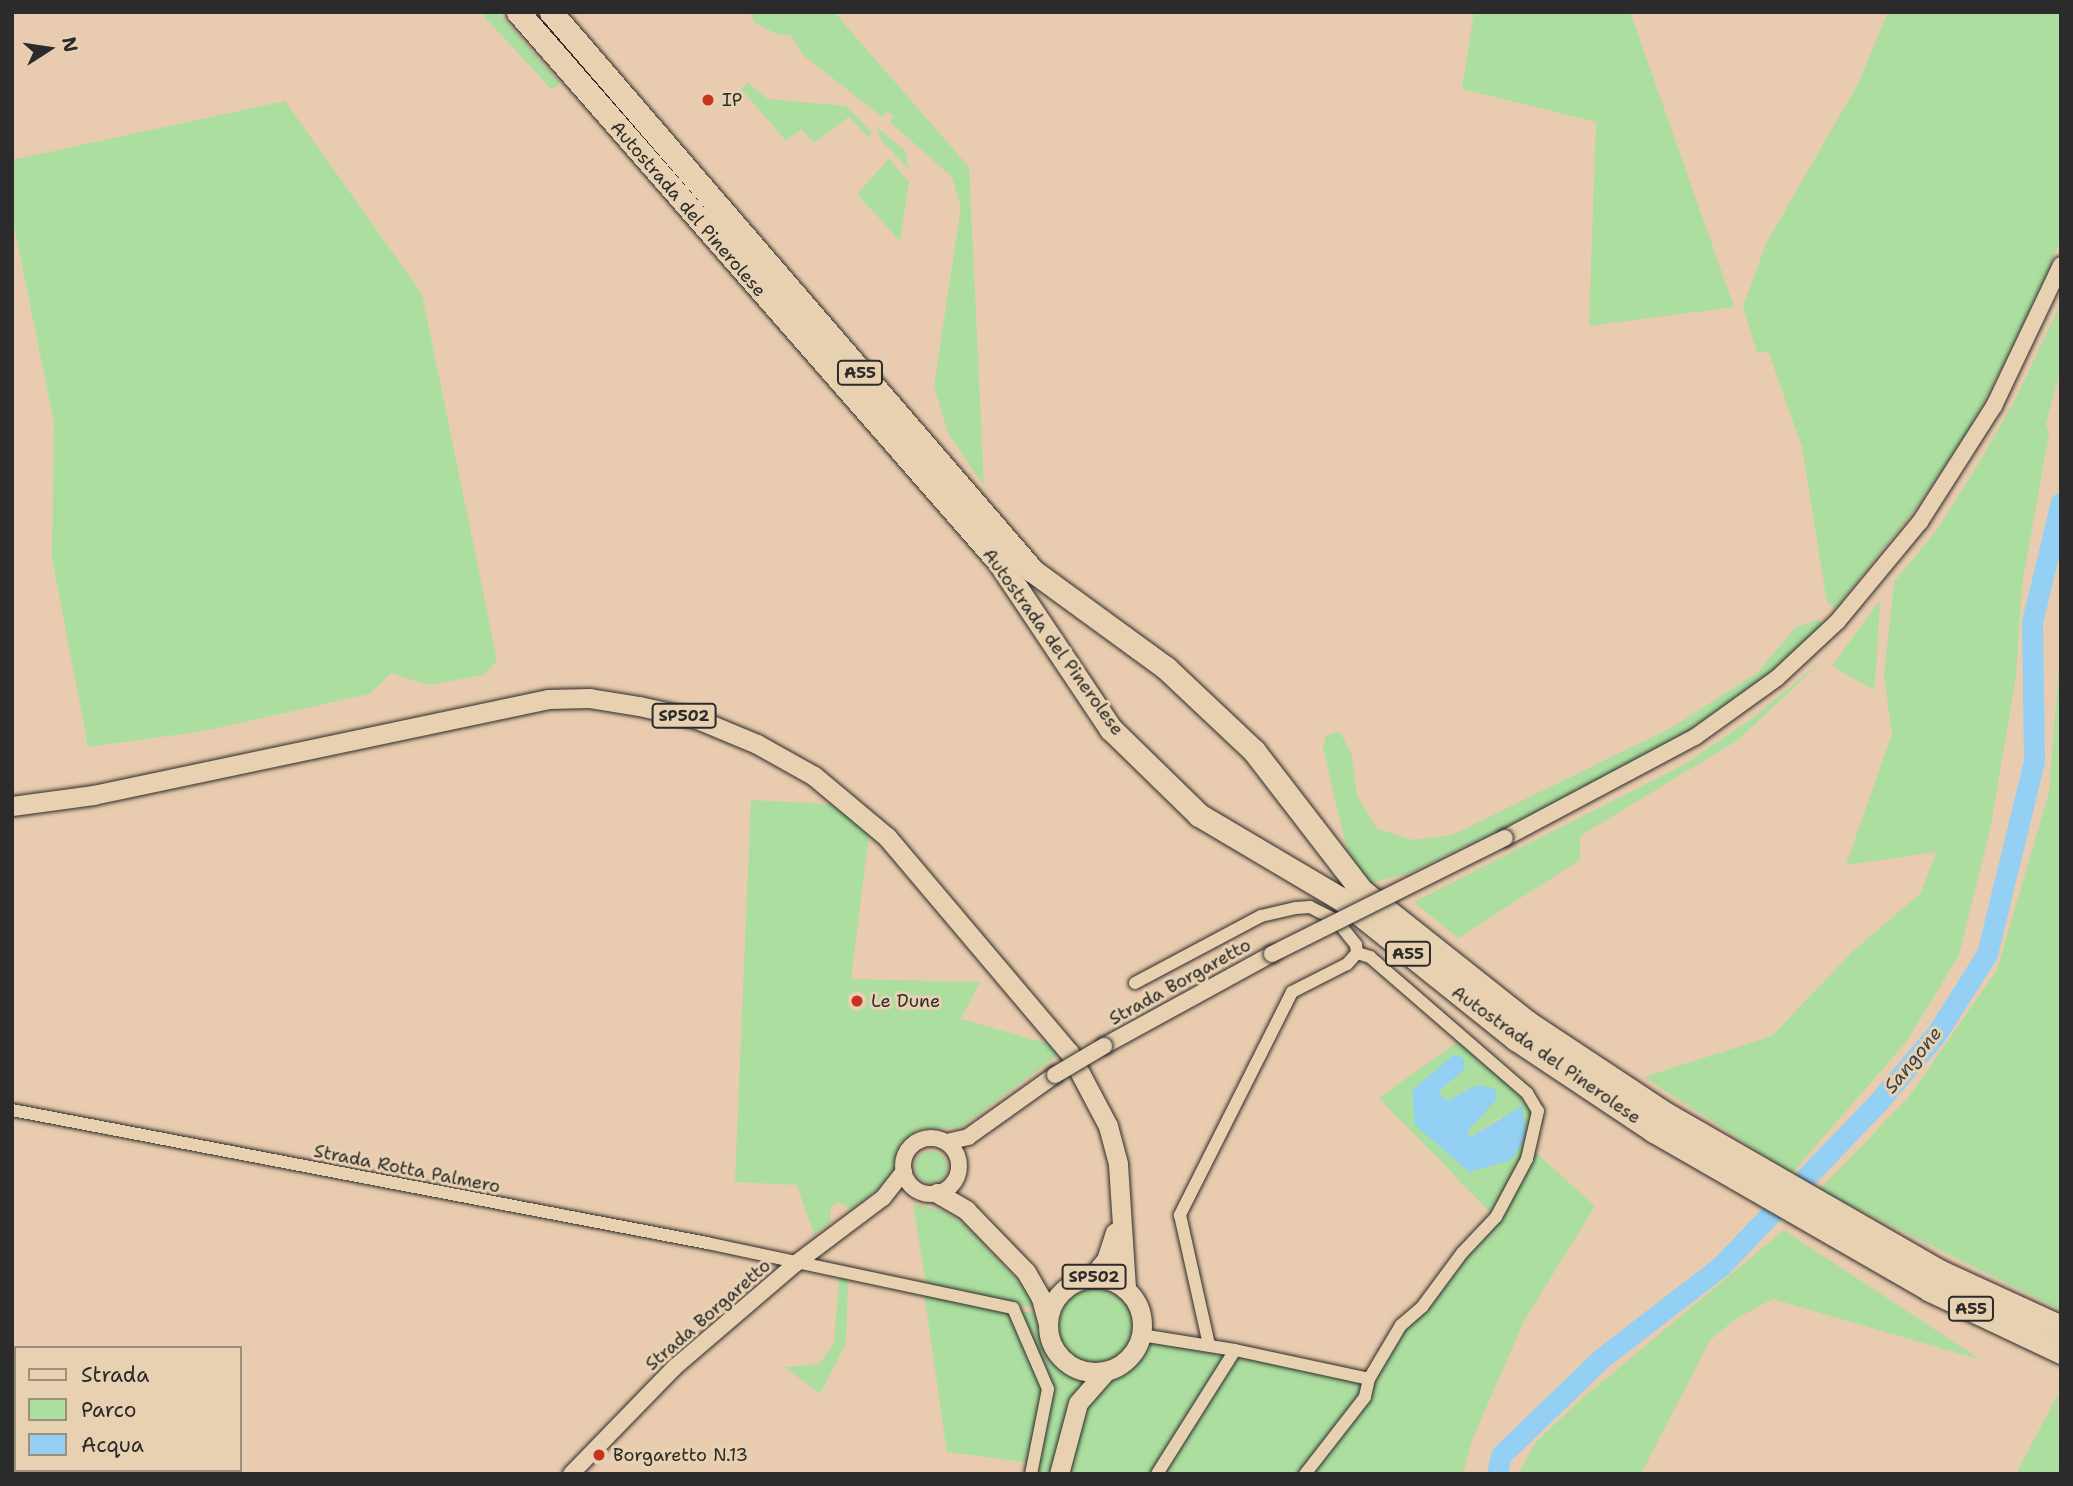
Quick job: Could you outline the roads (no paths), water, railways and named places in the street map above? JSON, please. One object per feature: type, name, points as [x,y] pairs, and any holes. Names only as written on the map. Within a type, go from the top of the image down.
[{"type":"highway","name":"Autostrada del Pinerolese","points":[[518,12],[999,562],[1111,730],[1215,827],[1341,900],[1516,1039],[1660,1123],[1884,1263],[2061,1352]]},
{"type":"highway","name":"Autostrada del Pinerolese","points":[[551,12],[1033,571],[1166,667],[1254,751],[1362,891],[1660,1123],[1867,1231],[2061,1326]]},
{"type":"main road","name":"SP502","points":[[12,806],[93,795],[523,702],[589,698],[696,719],[757,744],[814,776],[887,837],[1044,1018],[1092,1090],[1118,1164],[1126,1289]]},
{"type":"main road","points":[[955,1181],[966,1210]]},
{"type":"main road","points":[[937,1194],[966,1210],[1026,1272],[1041,1297],[1048,1326],[1061,1358],[1071,1372],[1078,1403]]},
{"type":"main road","name":"SP502","points":[[1091,1277],[1110,1252],[1121,1204]]},
{"type":"main road","points":[[1026,1272],[1068,1286]]},
{"type":"main road","name":"SP502","points":[[1048,1326],[1055,1299],[1068,1286],[1091,1277],[1104,1278],[1126,1289],[1140,1310],[1141,1335]]},
{"type":"main road","points":[[1059,1474],[1078,1403],[1106,1371],[1129,1358],[1141,1335]]},
{"type":"main road","points":[[1061,1358],[1087,1371],[1106,1371]]},
{"type":"street","name":"Strada Borgaretto","points":[[952,1148],[1055,1075],[1104,1046],[1272,954],[1505,838],[1695,737],[1777,678],[1838,621],[1920,522],[1994,407],[2061,265]]},
{"type":"street","points":[[1135,983],[1261,916],[1296,908],[1310,907],[1336,920],[1352,935],[1357,953]]},
{"type":"street","points":[[1209,1345],[1180,1215],[1292,992],[1347,964],[1357,953]]},
{"type":"street","points":[[1305,1474],[1365,1396],[1369,1379],[1401,1325],[1422,1307],[1462,1253],[1496,1217],[1527,1159],[1538,1111],[1527,1093],[1370,957],[1357,953]]},
{"type":"street","name":"Strada Rotta Palmero","points":[[12,1110],[1013,1308],[1048,1389],[1031,1474]]},
{"type":"street","points":[[932,1138],[952,1148],[955,1181],[937,1194],[915,1189],[904,1171],[905,1154],[915,1143],[932,1138]]},
{"type":"street","name":"Strada Borgaretto","points":[[571,1474],[675,1367],[796,1264],[883,1198],[904,1171]]},
{"type":"street","name":"Strada Borgaretto","points":[[883,1198],[915,1189]]},
{"type":"street","points":[[1141,1335],[1235,1350],[1369,1379]]},
{"type":"street","points":[[1157,1474],[1235,1350]]},
{"type":"water","points":[[1455,1054],[1464,1059],[1464,1070],[1438,1092],[1447,1101],[1477,1085],[1495,1089],[1497,1099],[1468,1131],[1469,1138],[1522,1106],[1526,1136],[1511,1160],[1469,1172],[1415,1125],[1412,1090]]},
{"type":"waterway","name":"Sangone","points":[[1497,1474],[1501,1455],[1603,1357],[1720,1267],[1879,1101],[1937,1033],[1987,954],[2034,761],[2032,622],[2061,502]]},
{"type":"place","name":"IP","points":[[708,100]]},
{"type":"place","name":"Le Dune","points":[[857,1001]]},
{"type":"place","name":"Borgaretto N.13","points":[[599,1455]]}]
